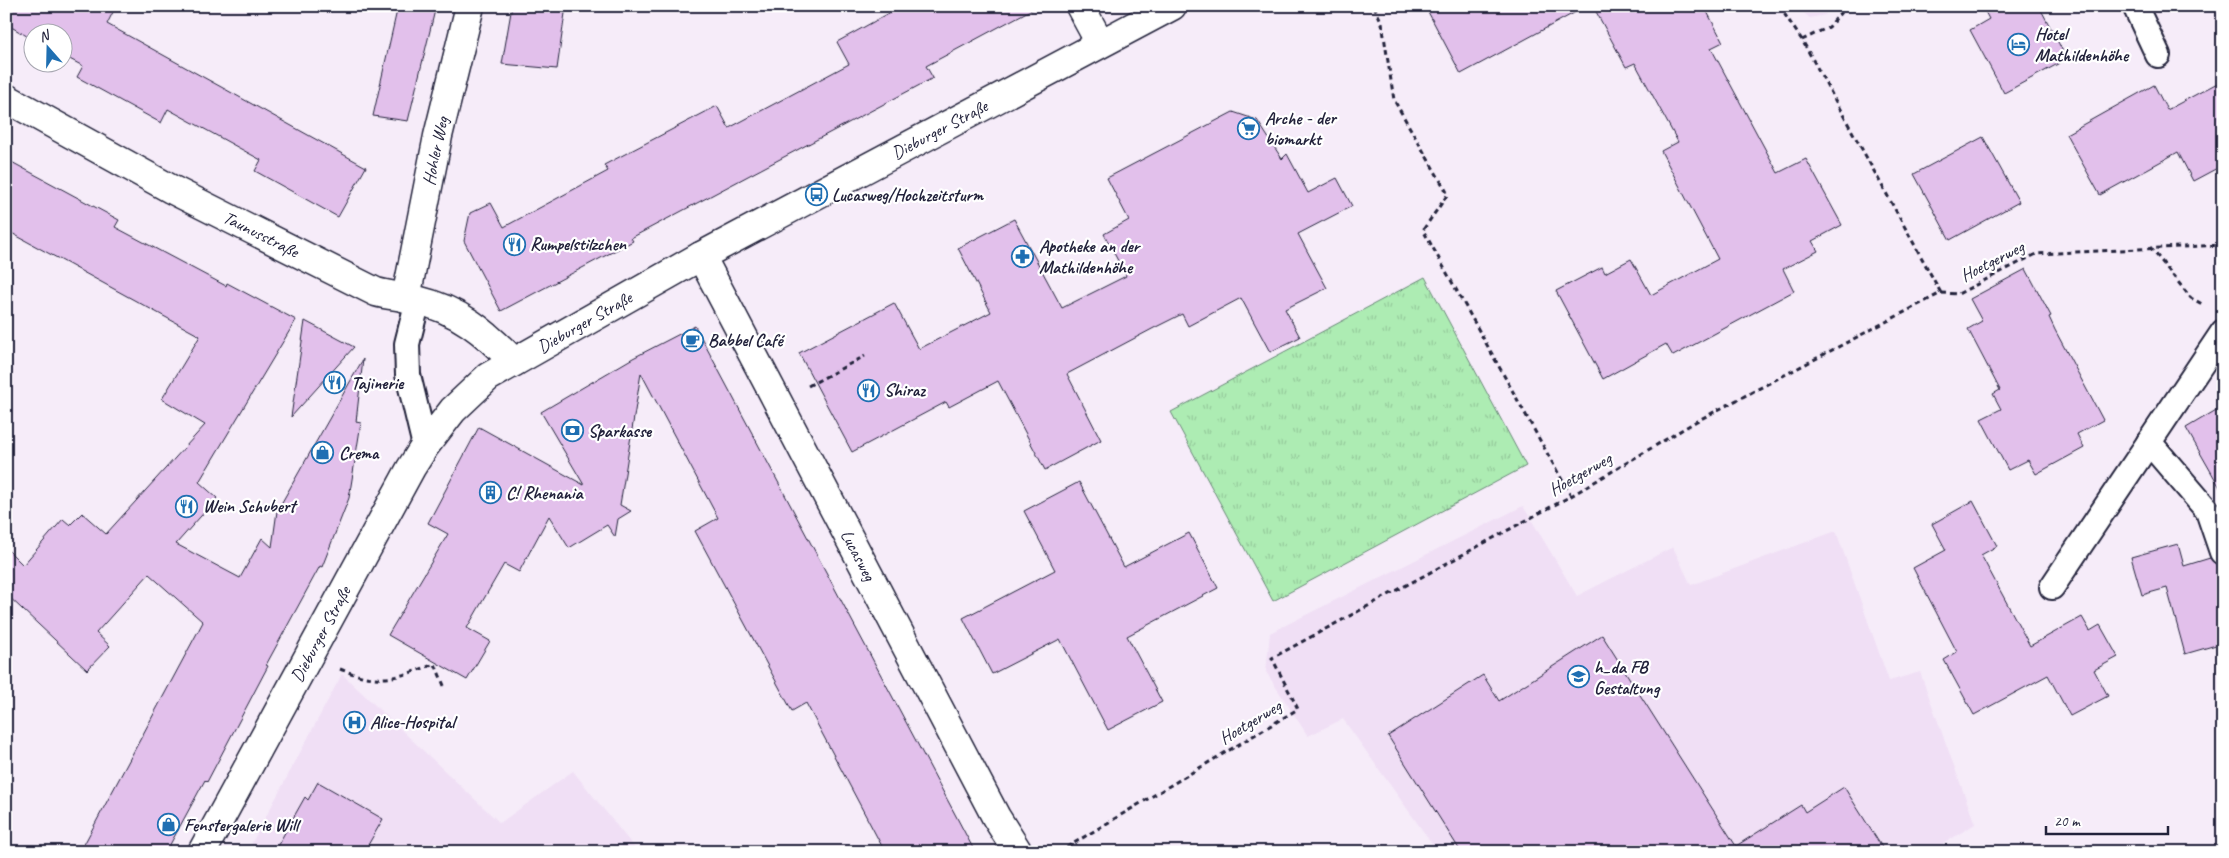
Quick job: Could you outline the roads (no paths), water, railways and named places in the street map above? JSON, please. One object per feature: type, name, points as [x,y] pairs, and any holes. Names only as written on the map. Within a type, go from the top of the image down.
[{"type":"street","name":"Hohler Weg","points":[[412,299],[438,136],[470,6]]},
{"type":"street","points":[[1080,6],[1100,43]]},
{"type":"street","name":"Dieburger Straße","points":[[202,852],[425,446],[460,403],[488,376],[701,256],[1172,6]]},
{"type":"street","name":"Taunusstraße","points":[[6,98],[171,189],[376,292],[391,297],[412,299],[467,319],[491,338],[514,362]]},
{"type":"street","name":"Lucasweg","points":[[701,256],[991,808],[1018,852]]},
{"type":"lane","points":[[2135,6],[2158,55]]},
{"type":"lane","points":[[412,299],[407,344],[408,375],[425,446]]},
{"type":"lane","points":[[2052,587],[2223,332]]},
{"type":"lane","points":[[2149,442],[2208,511],[2222,552]]},
{"type":"place","name":"Hotel Mathildenhöhe","points":[[2019,44]]},
{"type":"place","name":"Arche - der biomarkt","points":[[1249,128]]},
{"type":"place","name":"Lucasweg/Hochzeitsturm","points":[[816,195]]},
{"type":"place","name":"Rumpelstilzchen","points":[[514,244]]},
{"type":"place","name":"Apotheke an der Mathildenhöhe","points":[[1023,256]]},
{"type":"place","name":"Babbel Café","points":[[692,340]]},
{"type":"place","name":"Tajinerie","points":[[335,383]]},
{"type":"place","name":"Shiraz","points":[[868,390]]},
{"type":"place","name":"Sparkasse","points":[[572,431]]},
{"type":"place","name":"Crema","points":[[323,453]]},
{"type":"place","name":"C! Rhenania","points":[[490,493]]},
{"type":"place","name":"Wein Schubert","points":[[187,506]]},
{"type":"place","name":"h_da FB Gestaltung","points":[[1578,677]]},
{"type":"place","name":"Alice-Hospital","points":[[354,722]]},
{"type":"place","name":"Fenstergalerie Will","points":[[168,825]]}]
